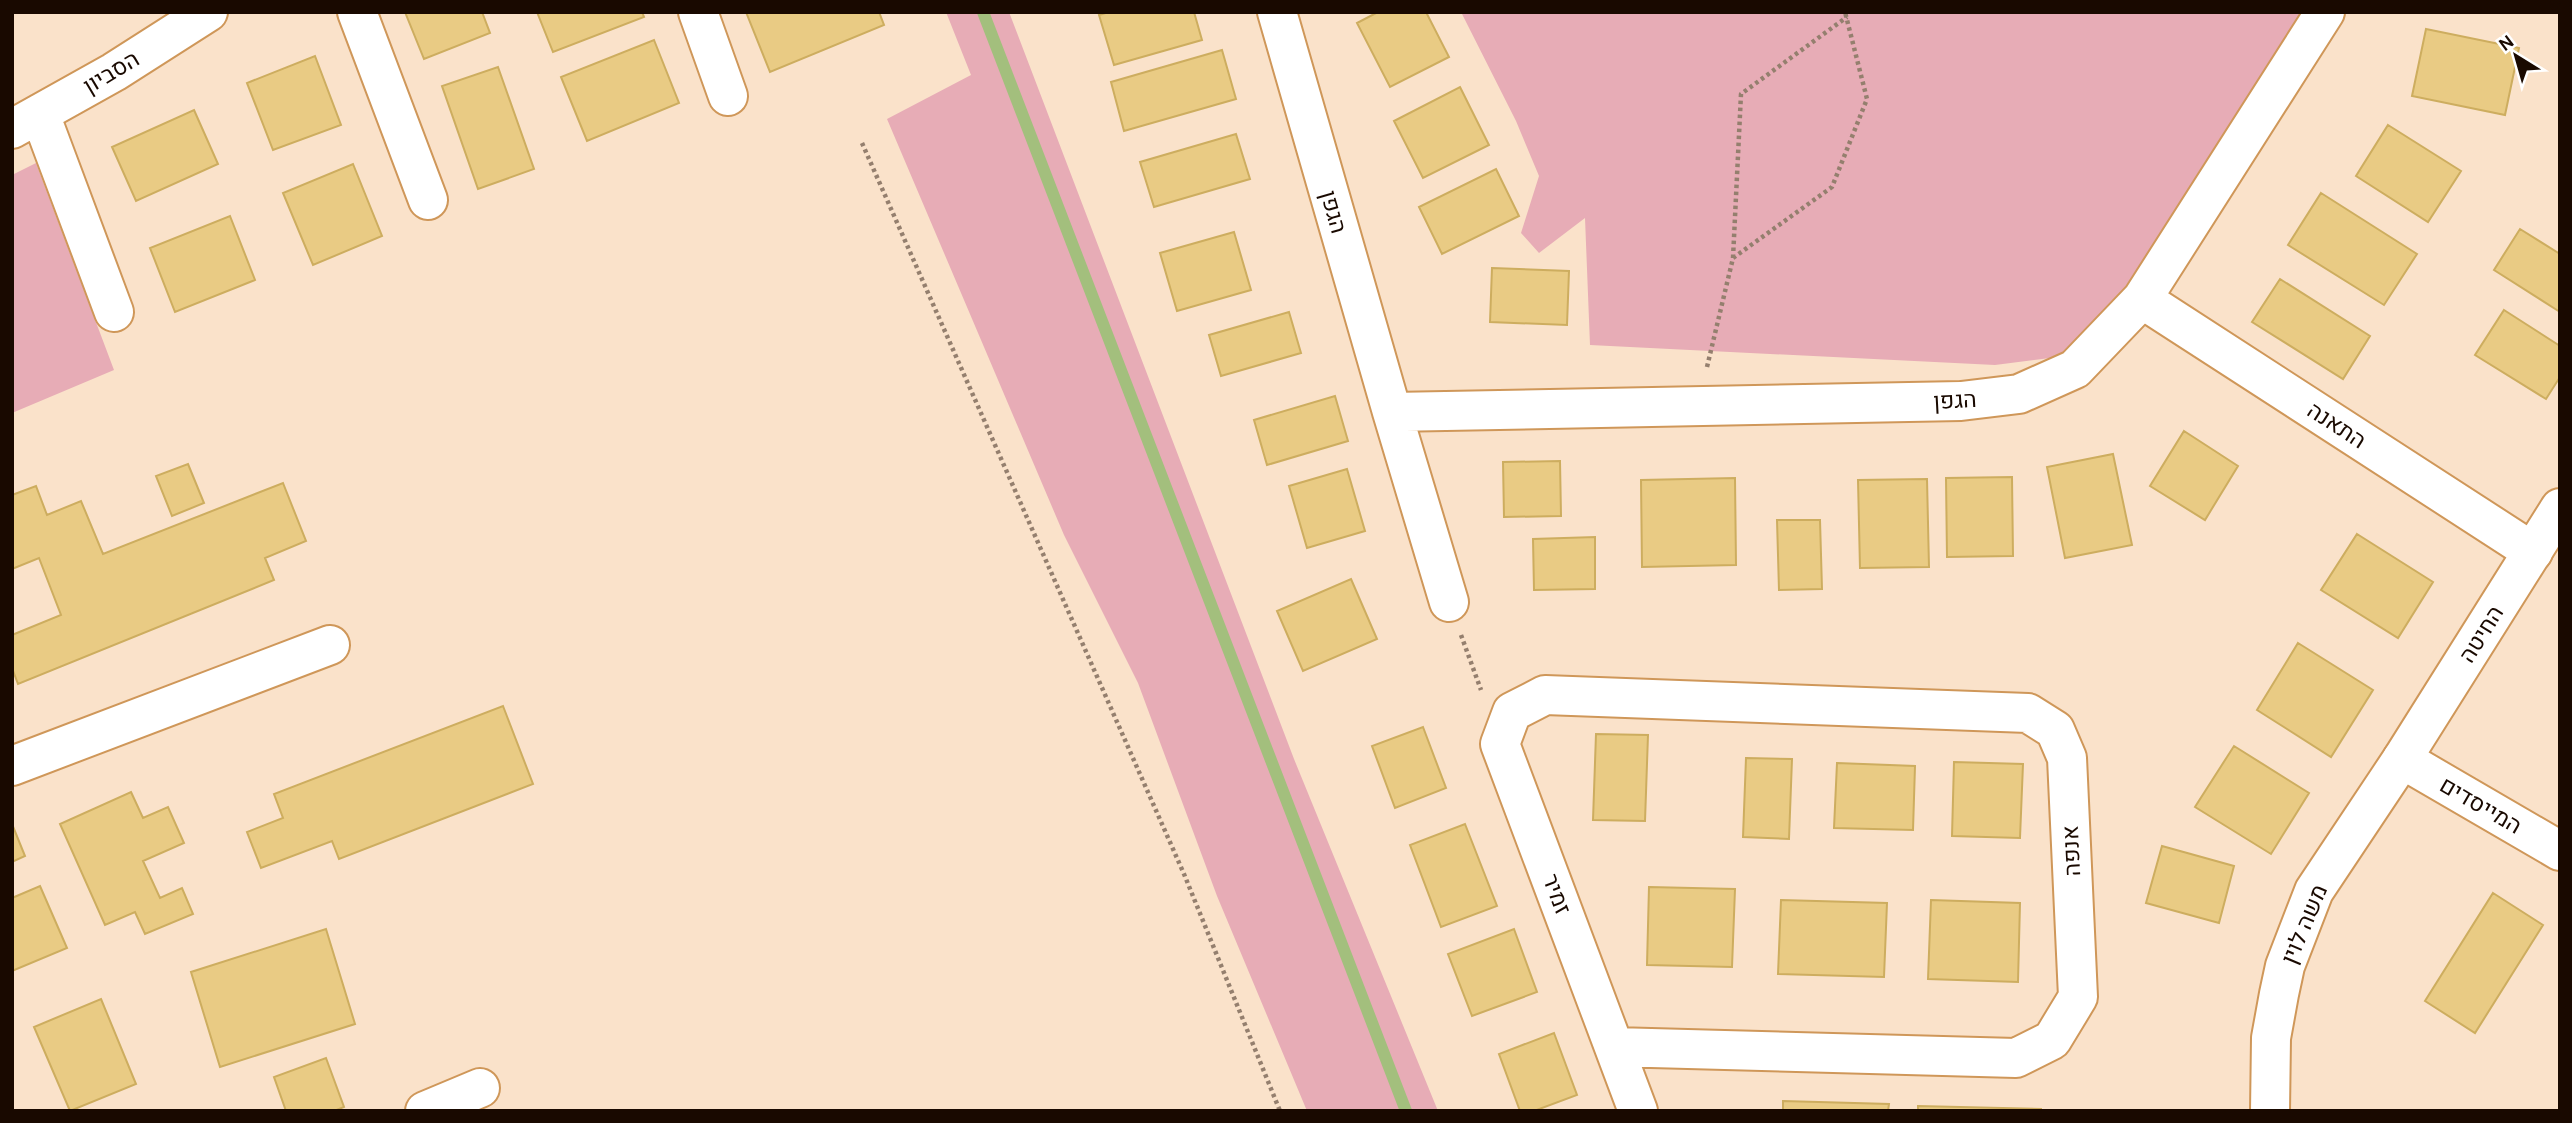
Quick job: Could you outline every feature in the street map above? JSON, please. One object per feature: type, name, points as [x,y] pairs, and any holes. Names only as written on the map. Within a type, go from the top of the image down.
[{"type":"street","name":"הסביון","points":[[26,121],[114,72],[208,12]]},
{"type":"street","points":[[357,12],[428,200]]},
{"type":"street","points":[[698,12],[729,96]]},
{"type":"street","name":"הגפן","points":[[1277,12],[1449,602]]},
{"type":"street","name":"הגפן","points":[[1392,412],[1961,401],[2019,394],[2075,369],[2142,299],[2325,12]]},
{"type":"street","points":[[26,121],[114,312]]},
{"type":"street","name":"התאנה","points":[[2142,299],[2533,552]]},
{"type":"street","name":"החיטה","points":[[2402,759],[2560,508]]},
{"type":"street","points":[[12,765],[330,645]]},
{"type":"street","name":"אנפה","points":[[1500,744],[1512,712],[1545,695],[2028,713],[2055,730],[2067,758],[2078,997],[2052,1041],[2017,1058],[1614,1047]]},
{"type":"street","name":"זמיר","points":[[1500,744],[1638,1111]]},
{"type":"street","name":"המייסדים","points":[[2402,759],[2560,852]]},
{"type":"street","name":"משה לוין","points":[[2270,1111],[2271,1038],[2285,966],[2314,891],[2402,759]]},
{"type":"street","points":[[425,1111],[480,1088]]},
{"type":"path","points":[[1699,406],[1733,258],[1741,93],[1846,15],[1867,99],[1832,187],[1733,258]]},
{"type":"path","points":[[862,143],[1184,874],[1280,1111]]},
{"type":"path","points":[[1449,602],[1500,744]]},
{"type":"shaded area","points":[[946,12],[1009,12],[1294,759],[1438,1111],[1307,1111],[1217,896],[1138,683],[1064,535],[887,119],[971,75]]},
{"type":"shaded area","points":[[1461,12],[2304,12],[2124,294],[2058,357],[1995,365],[1590,345],[1585,218],[1539,253],[1521,233],[1539,176],[1516,121]]},
{"type":"shaded area","points":[[36,163],[114,370],[12,413],[12,175]]},
{"type":"building","points":[[405,12],[482,12],[490,33],[424,59]]},
{"type":"building","points":[[537,12],[642,12],[644,17],[553,52]]},
{"type":"building","points":[[746,12],[879,12],[884,25],[770,72]]},
{"type":"building","points":[[1109,12],[1194,12],[1202,40],[1114,65],[1099,15]]},
{"type":"building","points":[[1378,12],[1426,12],[1449,57],[1390,87],[1357,23]]},
{"type":"building","points":[[2426,29],[2519,48],[2505,115],[2412,96]]},
{"type":"building","points":[[654,40],[679,103],[587,141],[561,77]]},
{"type":"building","points":[[1222,50],[1236,99],[1124,131],[1111,82]]},
{"type":"building","points":[[315,56],[341,125],[273,150],[247,83]]},
{"type":"building","points":[[498,67],[534,169],[478,189],[442,86]]},
{"type":"building","points":[[1460,87],[1489,145],[1423,178],[1394,121]]},
{"type":"building","points":[[194,110],[218,164],[136,201],[112,147]]},
{"type":"building","points":[[2388,125],[2461,171],[2428,222],[2356,176]]},
{"type":"building","points":[[1236,134],[1250,179],[1154,207],[1140,162]]},
{"type":"building","points":[[353,164],[382,236],[313,265],[283,193]]},
{"type":"building","points":[[1496,169],[1519,216],[1442,254],[1419,207]]},
{"type":"building","points":[[2321,193],[2417,254],[2384,305],[2288,245]]},
{"type":"building","points":[[230,216],[255,280],[175,312],[150,248]]},
{"type":"building","points":[[2520,229],[2560,254],[2560,312],[2494,270]]},
{"type":"building","points":[[1234,232],[1251,290],[1177,311],[1160,253]]},
{"type":"building","points":[[1492,268],[1569,271],[1567,325],[1490,322]]},
{"type":"building","points":[[2280,279],[2370,336],[2343,379],[2252,322]]},
{"type":"building","points":[[2504,310],[2560,346],[2560,377],[2546,399],[2475,355]]},
{"type":"building","points":[[1289,312],[1301,353],[1221,376],[1209,335]]},
{"type":"building","points":[[1335,396],[1348,441],[1267,465],[1254,420]]},
{"type":"building","points":[[2184,431],[2238,466],[2205,520],[2150,486]]},
{"type":"building","points":[[2113,454],[2132,545],[2065,558],[2047,467]]},
{"type":"building","points":[[1560,461],[1561,516],[1504,517],[1503,462]]},
{"type":"building","points":[[188,464],[204,503],[172,516],[156,476]]},
{"type":"building","points":[[1347,469],[1365,531],[1307,548],[1289,486]]},
{"type":"building","points":[[2012,477],[2013,556],[1947,557],[1946,478]]},
{"type":"building","points":[[1735,478],[1736,565],[1642,567],[1641,480]]},
{"type":"building","points":[[1927,479],[1929,567],[1860,568],[1858,480]]},
{"type":"building","points":[[283,483],[306,541],[265,558],[274,580],[18,684],[12,668],[12,635],[61,615],[39,558],[12,569],[12,495],[36,486],[47,515],[81,501],[103,554]]},
{"type":"building","points":[[1777,520],[1820,520],[1822,589],[1779,590]]},
{"type":"building","points":[[2357,534],[2433,582],[2398,638],[2321,590]]},
{"type":"building","points":[[1595,537],[1595,589],[1534,590],[1533,539]]},
{"type":"building","points":[[1351,579],[1377,639],[1303,671],[1277,611]]},
{"type":"building","points":[[2298,643],[2373,690],[2331,757],[2257,710]]},
{"type":"building","points":[[503,706],[533,784],[339,859],[332,841],[261,868],[247,832],[283,818],[274,794]]},
{"type":"building","points":[[1423,727],[1446,788],[1395,808],[1372,746]]},
{"type":"building","points":[[1596,734],[1648,735],[1645,821],[1593,820]]},
{"type":"building","points":[[2234,746],[2309,793],[2271,854],[2195,807]]},
{"type":"building","points":[[1746,758],[1792,759],[1789,839],[1743,837]]},
{"type":"building","points":[[1954,762],[2023,764],[2020,838],[1952,836]]},
{"type":"building","points":[[1837,763],[1915,766],[1913,830],[1834,828]]},
{"type":"building","points":[[131,792],[143,818],[168,807],[184,843],[143,861],[160,898],[182,888],[193,914],[145,934],[135,912],[105,925],[60,824]]},
{"type":"building","points":[[12,824],[25,856],[12,862]]},
{"type":"building","points":[[1465,824],[1497,906],[1441,927],[1410,845]]},
{"type":"building","points":[[2162,846],[2234,866],[2219,923],[2146,903]]},
{"type":"building","points":[[40,886],[67,948],[12,971],[12,898]]},
{"type":"building","points":[[1649,887],[1735,889],[1732,967],[1647,965]]},
{"type":"building","points":[[2493,893],[2543,925],[2475,1033],[2425,1001]]},
{"type":"building","points":[[1781,900],[1887,903],[1884,977],[1778,974]]},
{"type":"building","points":[[1931,900],[2020,903],[2018,982],[1928,979]]},
{"type":"building","points":[[326,929],[355,1024],[220,1067],[191,972]]},
{"type":"building","points":[[1514,929],[1537,992],[1472,1016],[1448,954]]},
{"type":"building","points":[[101,999],[136,1084],[70,1111],[34,1027]]},
{"type":"building","points":[[1554,1033],[1577,1095],[1534,1111],[1520,1111],[1499,1054]]},
{"type":"building","points":[[326,1058],[344,1107],[334,1111],[286,1111],[274,1077]]},
{"type":"building","points":[[1783,1101],[1889,1104],[1888,1111],[1783,1111]]},
{"type":"building","points":[[1918,1106],[2041,1109],[2041,1111],[1918,1111]]},
{"type":"waterway","points":[[983,12],[1406,1111]]}]
